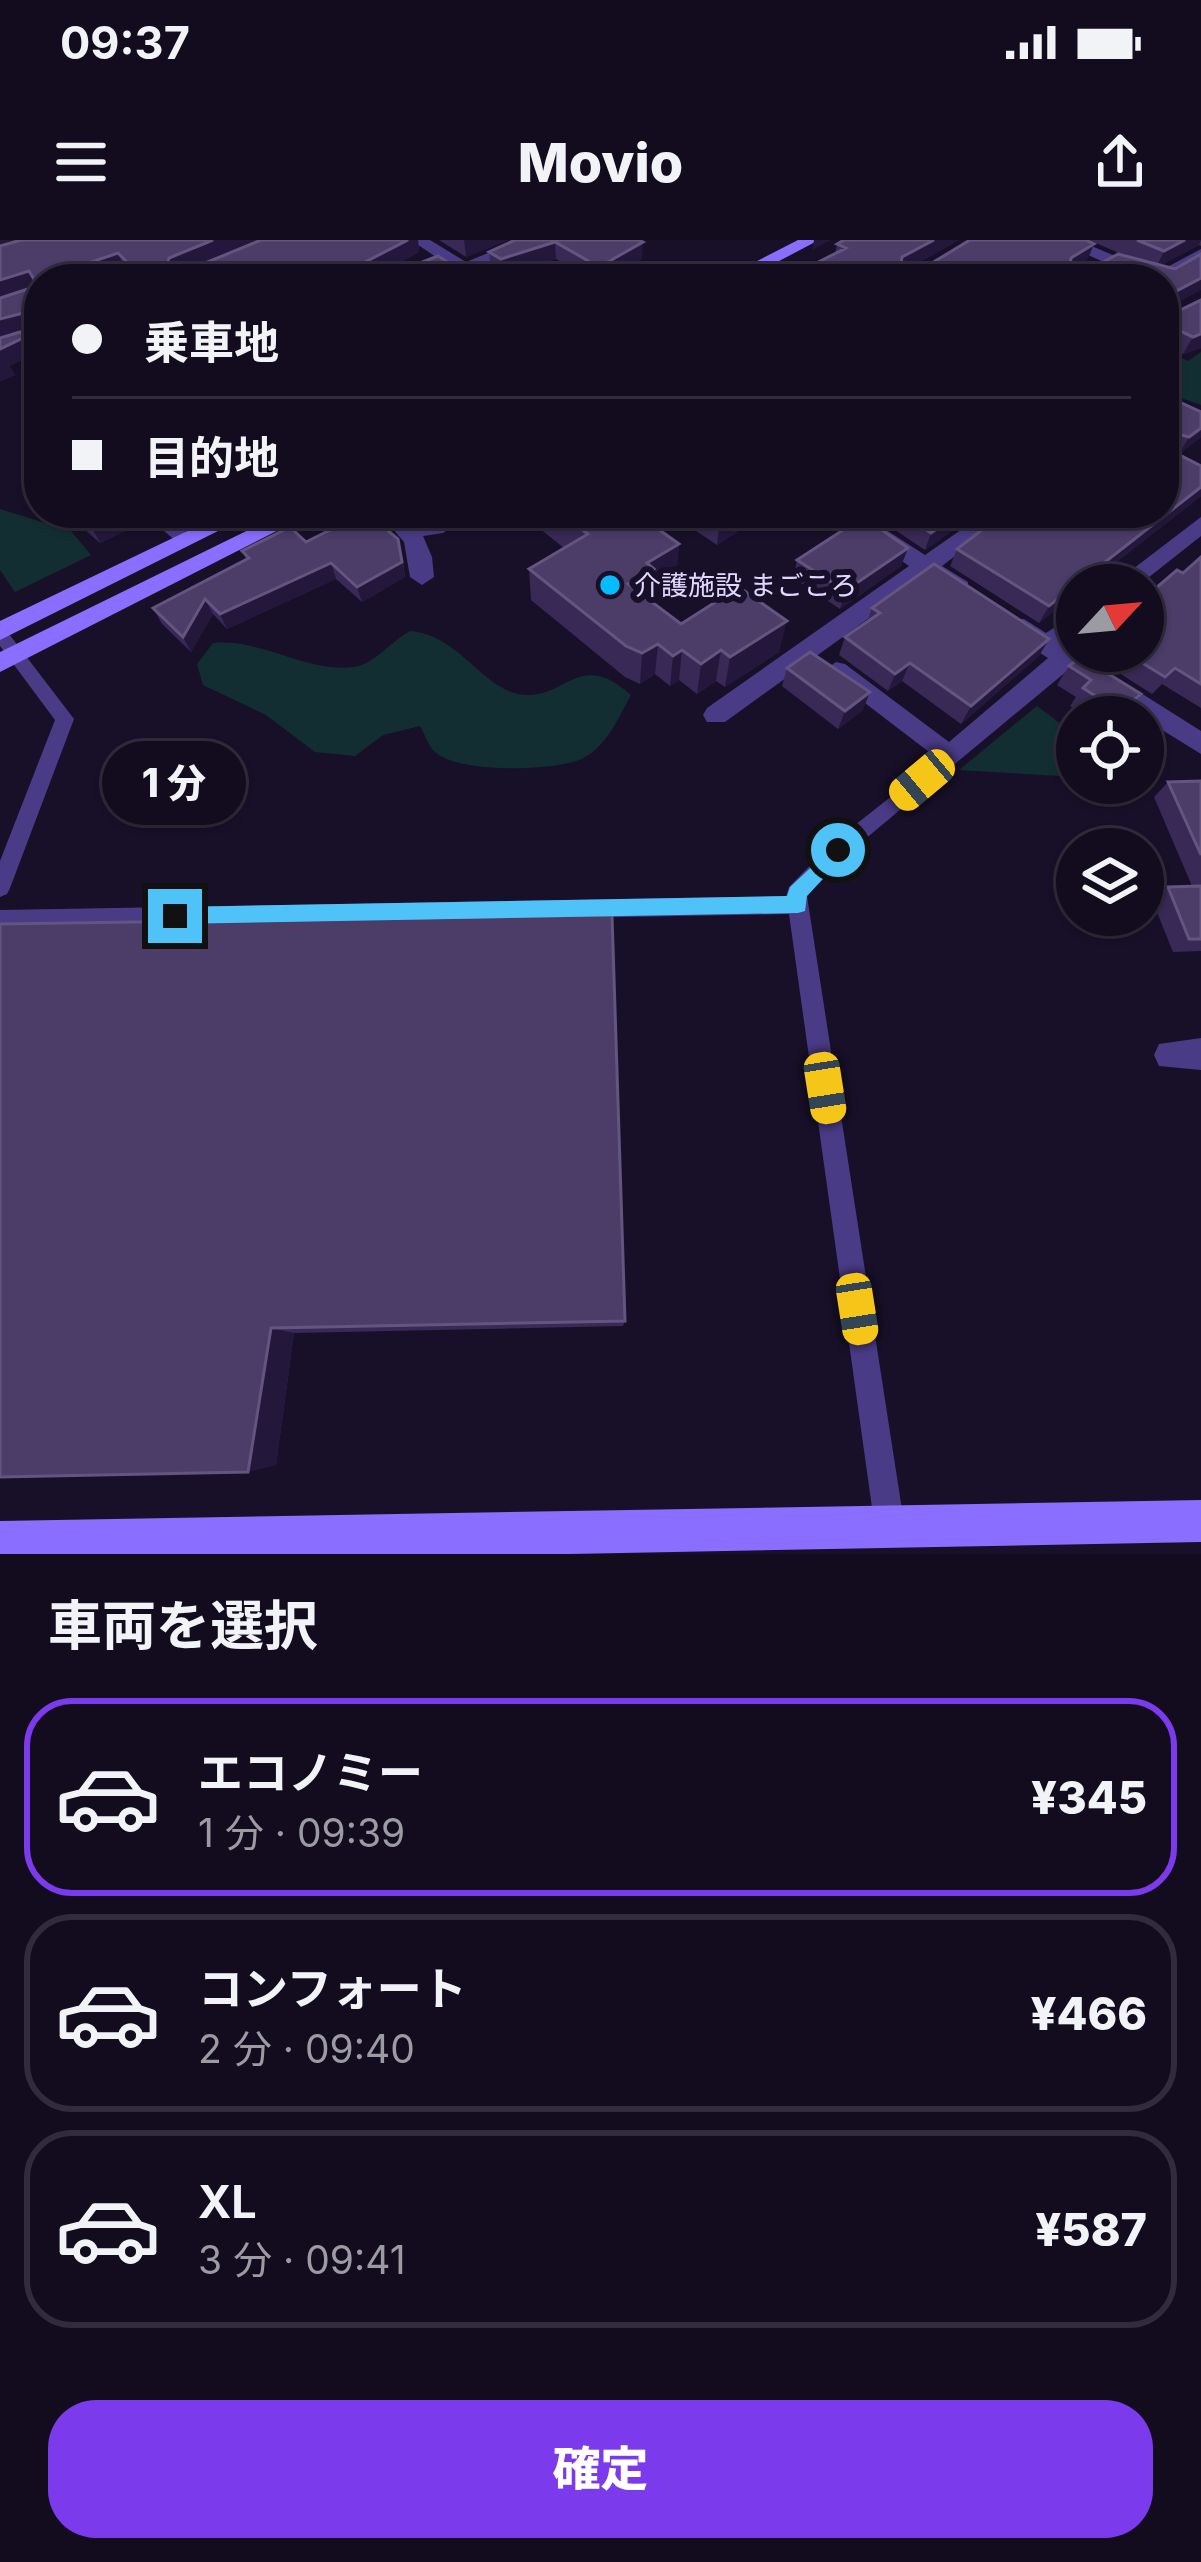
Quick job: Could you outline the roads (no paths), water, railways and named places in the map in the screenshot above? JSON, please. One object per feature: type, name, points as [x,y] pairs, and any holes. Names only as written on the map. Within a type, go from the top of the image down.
[{"type":"street","points":[[419,240],[456,264]]},
{"type":"street","points":[[490,264],[534,240]]},
{"type":"street","points":[[762,264],[812,240]]},
{"type":"street","points":[[1063,240],[1100,264]]},
{"type":"street","points":[[805,264],[834,250]]},
{"type":"street","points":[[422,262],[441,254]]},
{"type":"street","points":[[1151,564],[1201,524]]},
{"type":"street","points":[[170,528],[184,542]]},
{"type":"street","points":[[0,633],[212,528]]},
{"type":"street","points":[[8,659],[271,528]]},
{"type":"street","points":[[404,528],[423,557],[422,577]]},
{"type":"street","points":[[808,650],[950,757],[1056,652],[877,528]]},
{"type":"street","points":[[716,715],[979,528]]},
{"type":"street","points":[[1089,672],[1198,737]]},
{"type":"street","points":[[0,1544],[1201,1521]]},
{"type":"lane","points":[[0,633],[8,659],[65,718],[0,888]]},
{"type":"lane","points":[[890,1529],[796,893],[838,850],[950,757]]},
{"type":"lane","points":[[0,919],[798,904]]},
{"type":"place","name":"介護施設 まごころ","points":[[610,585]]}]
